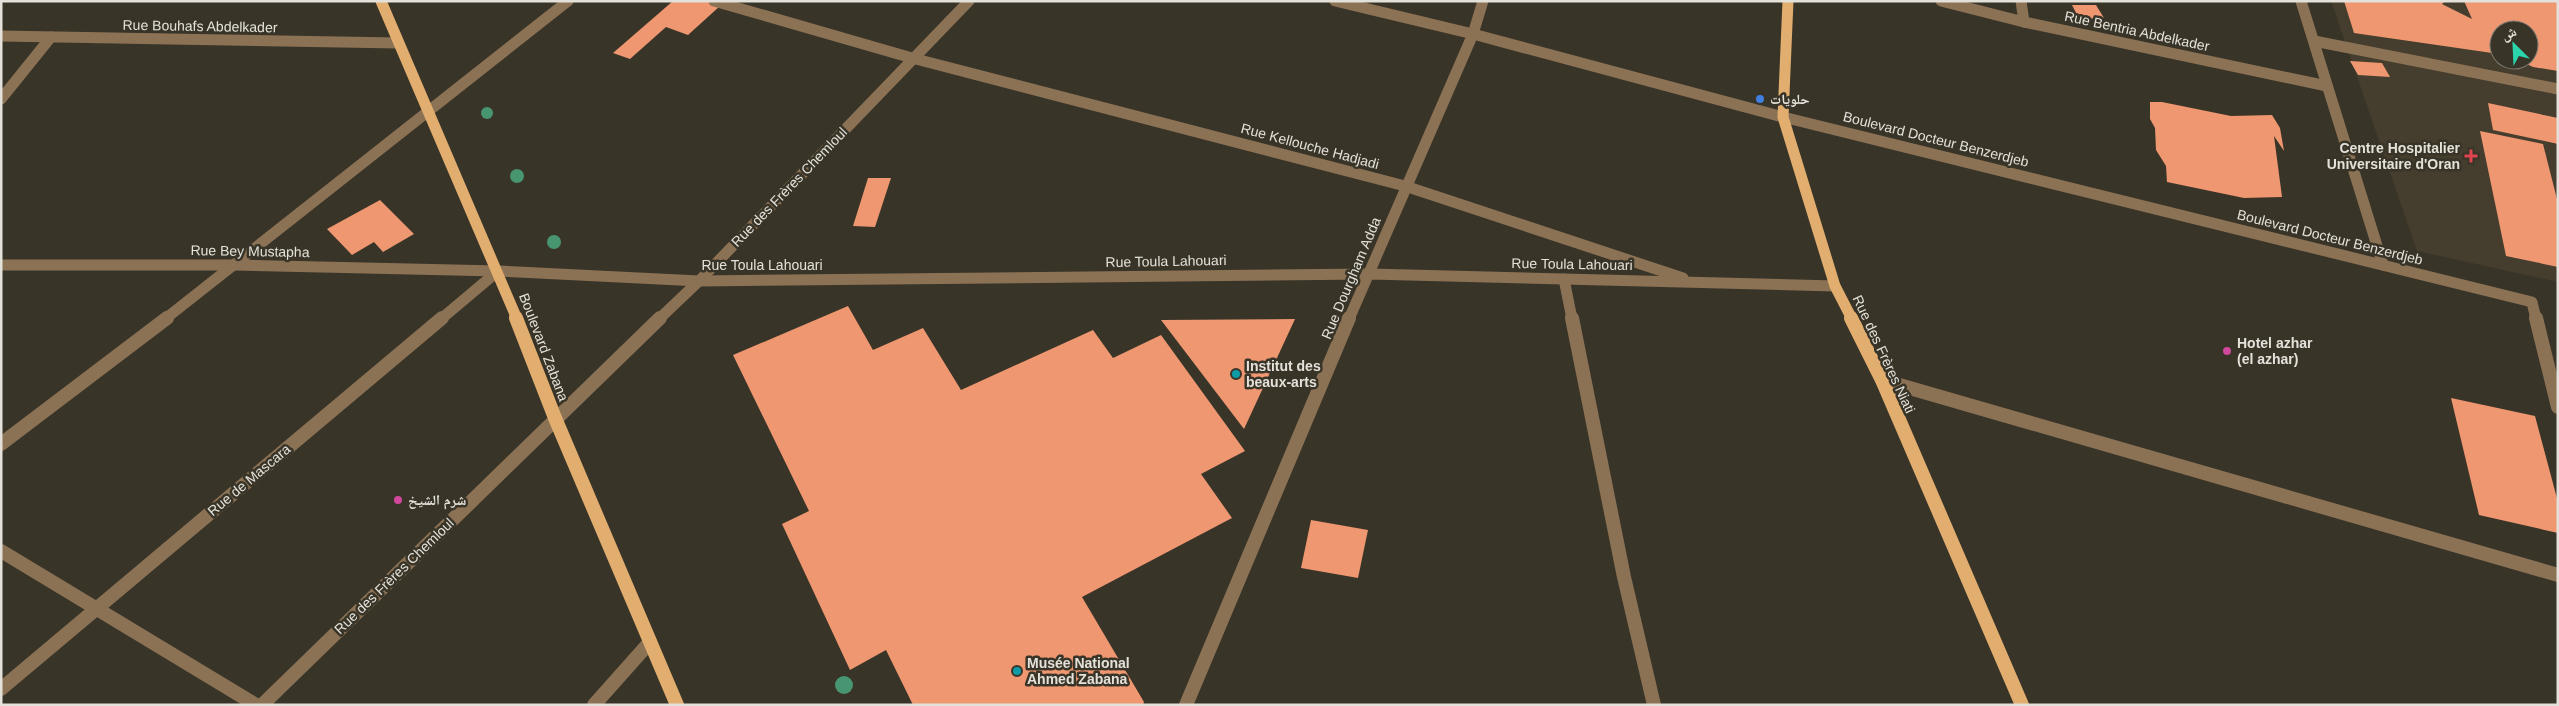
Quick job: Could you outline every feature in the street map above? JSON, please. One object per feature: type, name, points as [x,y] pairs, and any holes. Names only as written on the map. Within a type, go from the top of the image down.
[{"type":"main road","name":"Boulevard Zabana","points":[[381,1],[398,43],[431,112],[498,271],[555,418],[677,705]]},
{"type":"main road","name":"Rue des Frères Niati","points":[[1788,1],[1783,117],[1836,286],[1882,380],[2022,705]]},
{"type":"street","points":[[1,444],[236,266],[568,1]]},
{"type":"street","name":"Rue Kellouche Hadjadi","points":[[714,1],[912,58],[1405,186],[1695,282]]},
{"type":"street","name":"Rue des Frères Chemloul","points":[[262,705],[555,418],[699,281],[969,1]]},
{"type":"street","name":"Boulevard Docteur Benzerdjeb","points":[[1335,1],[1472,34],[1783,117],[2532,302],[2558,407]]},
{"type":"street","name":"Rue Dourgham Adda","points":[[1186,705],[1370,274],[1405,186],[1472,34],[1483,1]]},
{"type":"street","name":"Rue Bentria Abdelkader","points":[[1941,1],[2024,22],[2327,86]]},
{"type":"street","points":[[2021,1],[2024,22]]},
{"type":"street","points":[[2301,1],[2383,265]]},
{"type":"street","name":"Rue Bouhafs Abdelkader","points":[[1,36],[398,43]]},
{"type":"street","points":[[1,99],[51,37]]},
{"type":"street","points":[[2314,41],[2558,90]]},
{"type":"street","name":"Rue Bey Mustapha","points":[[1,265],[236,266],[498,271]]},
{"type":"street","name":"Rue Toula Lahouari","points":[[498,271],[699,281],[1370,274],[1836,286]]},
{"type":"street","name":"Rue de Mascara","points":[[1,689],[498,271]]},
{"type":"street","points":[[1564,279],[1624,577],[1654,705]]},
{"type":"street","points":[[1882,380],[2558,575]]},
{"type":"street","points":[[1,551],[256,705]]},
{"type":"street","points":[[594,705],[650,642]]},
{"type":"shaded area","name":"Centre Hospitalier Universitaire d'Oran","points":[[2331,1],[2558,1],[2558,282],[2417,251]]},
{"type":"building","points":[[673,1],[706,1],[720,6],[688,35],[666,27],[630,59],[613,53]]},
{"type":"building","points":[[2344,1],[2445,1],[2442,4],[2472,19],[2464,1],[2558,1],[2558,71],[2539,68],[2539,20],[2489,20],[2489,53],[2354,33]]},
{"type":"building","points":[[2072,5],[2096,5],[2104,18],[2079,19]]},
{"type":"building","points":[[2350,61],[2382,63],[2390,77],[2358,75]]},
{"type":"building","points":[[2150,102],[2162,102],[2231,116],[2272,115],[2280,128],[2284,151],[2274,136],[2282,197],[2244,198],[2167,182],[2166,166],[2156,150],[2155,128],[2150,119]]},
{"type":"building","points":[[2488,103],[2558,118],[2558,144],[2493,130]]},
{"type":"building","points":[[2480,131],[2543,144],[2558,203],[2558,267],[2506,256]]},
{"type":"building","points":[[868,178],[891,178],[875,227],[853,226]]},
{"type":"building","points":[[380,200],[414,234],[383,252],[374,242],[352,255],[327,229]]},
{"type":"building","points":[[848,306],[873,350],[923,328],[961,390],[1093,330],[1113,358],[1161,335],[1245,451],[1201,474],[1232,518],[1082,597],[1144,702],[1143,705],[913,705],[886,650],[850,670],[782,524],[809,511],[733,355]]},
{"type":"building","name":"Institut des beaux-arts","points":[[1295,319],[1244,429],[1161,320]]},
{"type":"building","points":[[2451,398],[2535,416],[2558,502],[2558,533],[2479,515]]},
{"type":"building","points":[[1311,520],[1368,530],[1358,578],[1301,568]]},
{"type":"place","name":"حلويات","points":[[1760,99]]},
{"type":"place","name":"Centre Hospitalier Universitaire d'Oran","points":[[2471,156]]},
{"type":"place","name":"Hotel azhar (el azhar)","points":[[2227,351]]},
{"type":"place","name":"Institut des beaux-arts","points":[[1236,374]]},
{"type":"place","name":"شرم الشيخ","points":[[398,500]]},
{"type":"place","name":"Musée National Ahmed Zabana","points":[[1017,671]]}]
